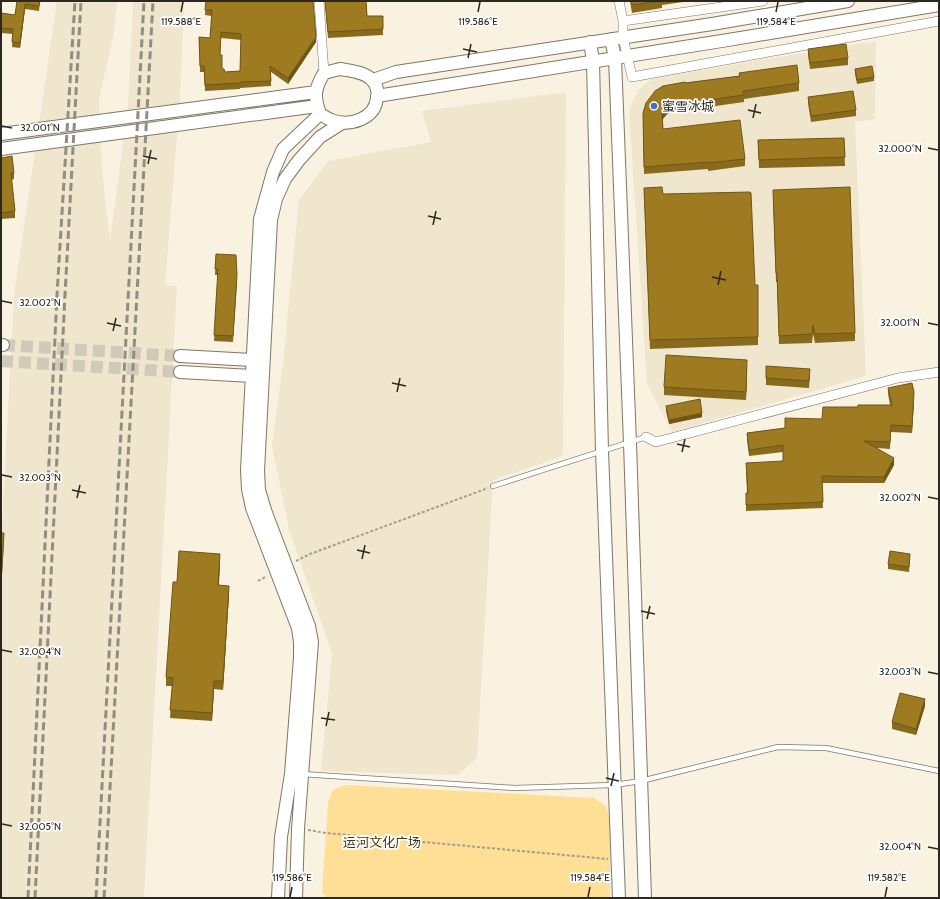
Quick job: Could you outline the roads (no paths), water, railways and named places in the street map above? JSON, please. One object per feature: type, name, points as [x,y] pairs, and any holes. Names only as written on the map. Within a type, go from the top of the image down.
[{"type":"street","points":[[319,1],[324,73],[317,86],[316,92],[316,102],[319,110],[332,120],[342,123],[359,121],[369,116],[376,103],[378,91],[373,80],[360,73],[340,69],[324,73]]},
{"type":"street","points":[[619,1],[623,21],[617,38],[621,57],[630,443],[645,898]]},
{"type":"street","points":[[623,21],[743,2],[763,1]]},
{"type":"street","points":[[373,80],[396,72],[712,24],[848,1]]},
{"type":"street","points":[[377,96],[714,43],[939,5]]},
{"type":"street","points":[[621,57],[632,77],[939,21]]},
{"type":"street","points":[[590,42],[593,61],[602,452],[618,898]]},
{"type":"street","points":[[1,134],[316,92]]},
{"type":"street","points":[[1,149],[319,110]]},
{"type":"street","points":[[278,898],[282,837],[297,774],[312,642],[309,626],[252,508],[248,489],[247,470],[252,360],[260,219],[265,197],[273,172],[283,149],[319,110]]},
{"type":"street","points":[[281,568],[259,490],[258,471],[271,220],[276,199],[285,179],[299,160],[320,137],[342,123]]},
{"type":"street","points":[[180,356],[252,360],[263,370]]},
{"type":"street","points":[[180,372],[252,376],[263,370]]},
{"type":"street","points":[[646,438],[656,442],[898,378],[939,372]]},
{"type":"street","points":[[296,898],[298,829],[297,774]]},
{"type":"lane","points":[[493,486],[646,438]]},
{"type":"lane","points":[[297,774],[514,788],[614,785],[641,781],[778,747],[826,748],[939,771]]},
{"type":"tunnel","points":[[3,345],[180,356]]},
{"type":"tunnel","points":[[1,361],[180,372]]},
{"type":"railway","points":[[28,898],[57,295],[75,1]]},
{"type":"railway","points":[[35,898],[81,1]]},
{"type":"railway","points":[[96,898],[144,1]]},
{"type":"railway","points":[[104,898],[153,1]]},
{"type":"place","name":"蜜雪冰城","points":[[654,106]]},
{"type":"park label","name":"运河文化广场","points":[[382,842]]}]
